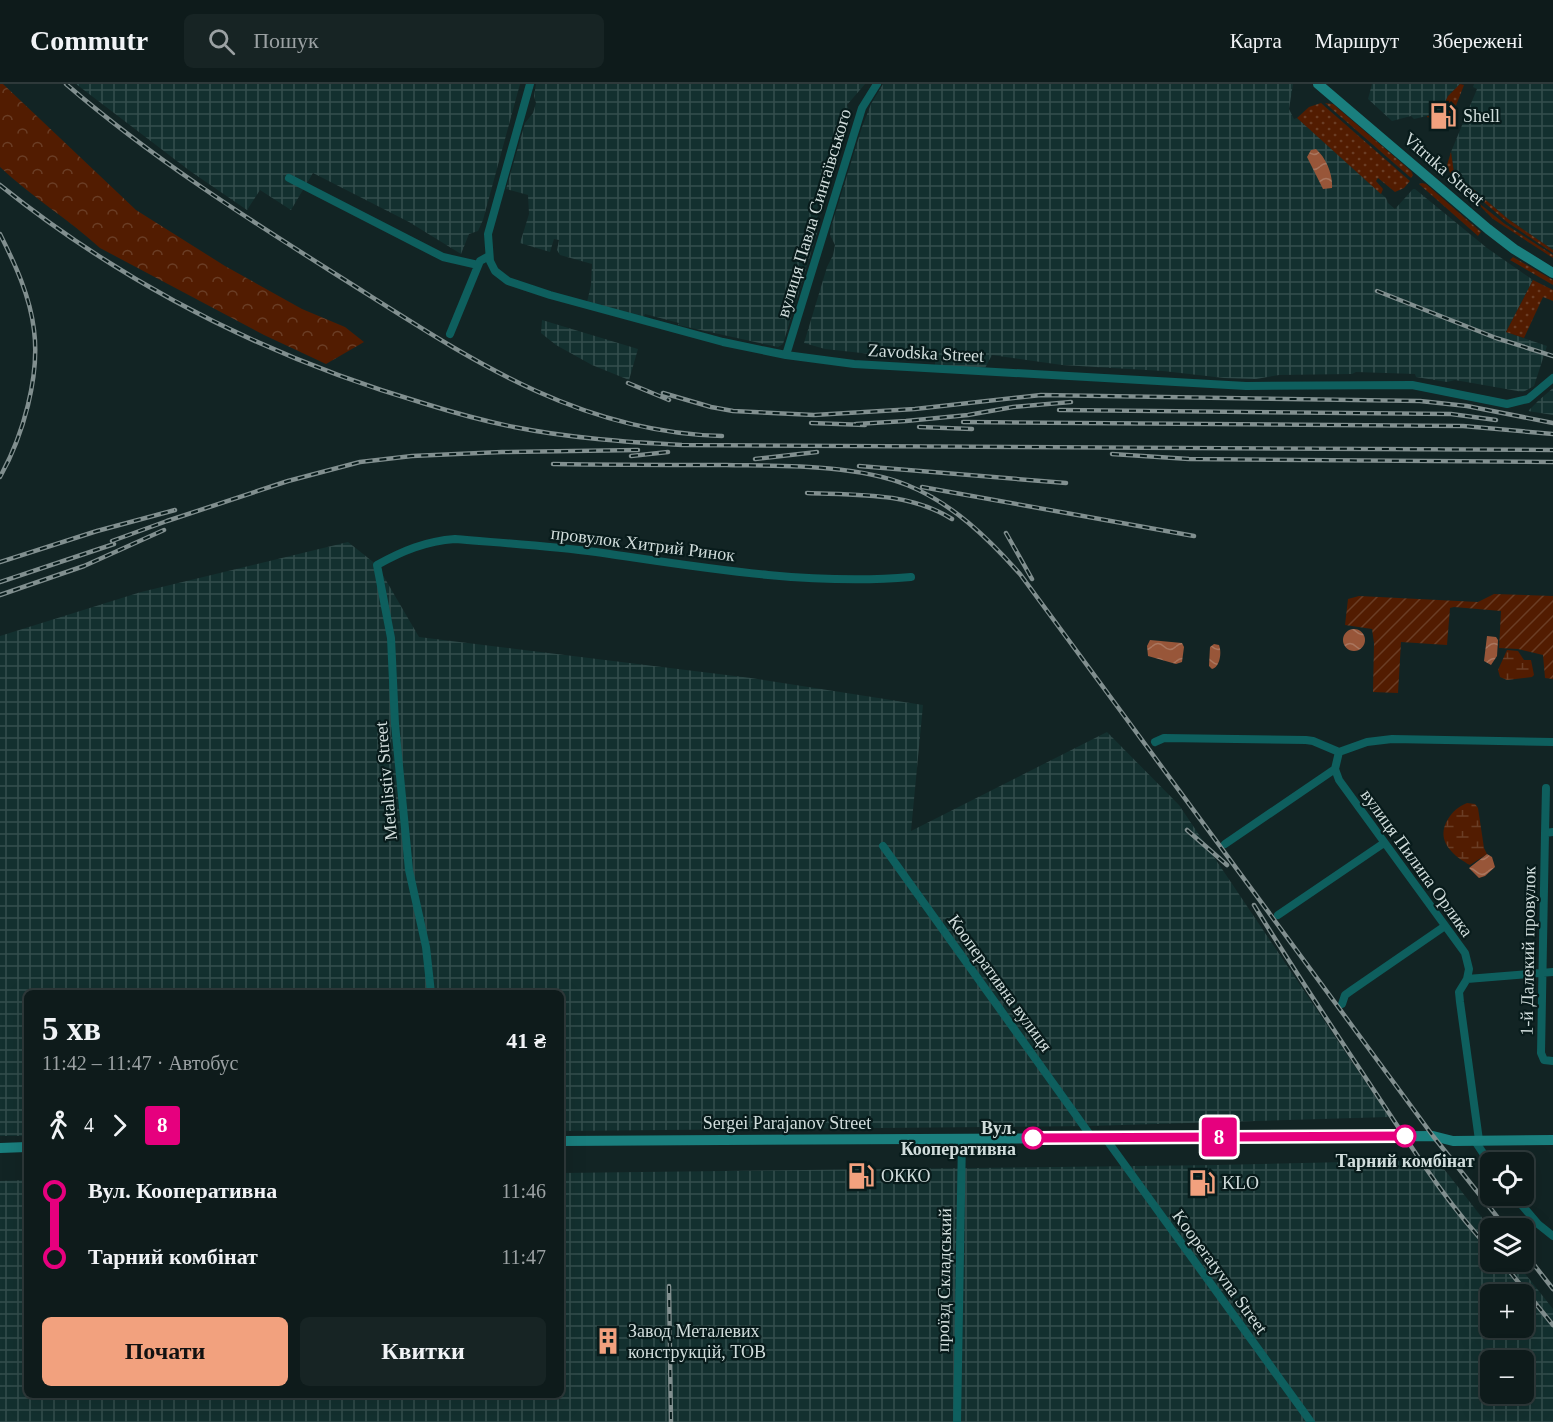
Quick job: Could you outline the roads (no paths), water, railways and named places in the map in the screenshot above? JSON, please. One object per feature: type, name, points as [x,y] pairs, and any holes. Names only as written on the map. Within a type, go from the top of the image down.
[{"type":"main road","name":"Vitruka Street","points":[[1318,84],[1488,229],[1514,249],[1553,273]]},
{"type":"main road","points":[[1326,84],[1492,225],[1524,249],[1553,266]]},
{"type":"main road","name":"Sergei Parajanov Street","points":[[564,1141],[1433,1136],[1453,1141],[1553,1140]]},
{"type":"main road","points":[[0,1148],[24,1148]]},
{"type":"street","points":[[450,334],[480,261],[489,256],[488,234],[530,84]]},
{"type":"street","name":"вулиця Павла Сингаївського","points":[[786,355],[862,108],[877,84]]},
{"type":"street","points":[[289,178],[443,257],[478,265]]},
{"type":"street","name":"Zavodska Street","points":[[489,256],[495,271],[503,278],[539,291],[723,342],[786,355],[854,364],[1246,386],[1412,386],[1507,404],[1528,399],[1553,378]]},
{"type":"street","name":"провулок Хитрий Ринок","points":[[377,565],[432,540],[454,538],[592,552],[723,571],[868,581],[911,577]]},
{"type":"street","name":"Metalistiv Street","points":[[377,565],[391,638],[395,724],[409,870],[426,947],[431,990]]},
{"type":"street","points":[[1155,742],[1164,738],[1306,740],[1339,752],[1367,742],[1392,739],[1553,742]]},
{"type":"street","points":[[1225,844],[1335,769],[1339,752]]},
{"type":"street","name":"вулиця Пилипа Орлика","points":[[1335,769],[1347,793],[1468,959],[1467,979]]},
{"type":"street","name":"1-й Далекий провулок","points":[[1546,788],[1549,833],[1542,972],[1541,1056],[1544,1060],[1553,1060]]},
{"type":"street","points":[[1278,915],[1384,843]]},
{"type":"street","name":"Кооперативна вулиця","points":[[883,846],[1094,1139]]},
{"type":"street","points":[[1342,1004],[1342,999],[1352,990],[1445,926]]},
{"type":"street","points":[[1483,1152],[1477,1141],[1459,992],[1467,979],[1553,972]]},
{"type":"street","name":"проїзд Складський","points":[[957,1422],[962,1139]]},
{"type":"street","name":"Kooperatyvna Street","points":[[1106,1139],[1311,1422]]},
{"type":"street","points":[[1523,1206],[1538,1224],[1552,1232]]},
{"type":"water","points":[[1316,149],[1328,167],[1332,188],[1323,189],[1307,157],[1311,150]]},
{"type":"water","points":[[1350,629],[1358,629],[1365,636],[1365,644],[1358,651],[1350,651],[1343,644],[1343,636]]},
{"type":"water","points":[[1487,636],[1496,637],[1498,640],[1497,656],[1491,665],[1484,661]]},
{"type":"water","points":[[1150,640],[1182,643],[1184,647],[1182,662],[1176,664],[1148,656],[1147,646]]},
{"type":"water","points":[[1214,644],[1219,645],[1220,655],[1219,662],[1212,669],[1209,666],[1210,647]]},
{"type":"water","points":[[1487,854],[1492,857],[1495,867],[1479,878],[1469,868]]},
{"type":"railway","points":[[66,84],[131,137],[198,185],[473,359],[566,404],[615,420],[667,431],[722,436]]},
{"type":"railway","points":[[0,185],[48,222],[150,287],[257,342],[369,386],[470,417],[535,431],[598,439],[682,445],[1553,450]]},
{"type":"railway","points":[[0,234],[25,293],[32,317],[35,348],[28,405],[16,443],[0,477]]},
{"type":"railway","points":[[1377,291],[1496,338],[1553,356]]},
{"type":"railway","points":[[628,383],[669,400]]},
{"type":"railway","points":[[663,393],[733,411],[814,415],[915,409],[1041,395],[1420,401],[1467,406],[1553,423]]},
{"type":"railway","points":[[856,424],[968,415],[1013,407],[1071,402]]},
{"type":"railway","points":[[1059,410],[1451,414],[1496,420]]},
{"type":"railway","points":[[963,422],[1463,426],[1553,434]]},
{"type":"railway","points":[[811,423],[865,425]]},
{"type":"railway","points":[[919,427],[972,429]]},
{"type":"railway","points":[[112,541],[288,481],[360,462],[412,456],[502,452],[638,450]]},
{"type":"railway","points":[[631,456],[668,452]]},
{"type":"railway","points":[[755,459],[817,452]]},
{"type":"railway","points":[[1112,454],[1189,459],[1553,462]]},
{"type":"railway","points":[[553,464],[770,466],[865,473],[907,485],[939,501],[968,523],[1020,574],[1433,1136],[1498,1218]]},
{"type":"railway","points":[[859,466],[1066,483]]},
{"type":"railway","points":[[922,487],[1194,536]]},
{"type":"railway","points":[[807,493],[900,499],[935,510],[952,519]]},
{"type":"railway","points":[[0,562],[97,531],[175,510]]},
{"type":"railway","points":[[0,595],[84,566],[164,530]]},
{"type":"railway","points":[[1006,533],[1032,579]]},
{"type":"railway","points":[[0,582],[114,544]]},
{"type":"railway","points":[[1187,830],[1227,865]]},
{"type":"railway","points":[[1254,905],[1416,1153],[1444,1194],[1480,1238]]},
{"type":"railway","points":[[1534,1265],[1553,1289]]},
{"type":"railway","points":[[1510,1272],[1553,1325]]},
{"type":"railway","points":[[669,1286],[671,1422]]},
{"type":"place","name":"Shell","points":[[1443,116]]},
{"type":"place","name":"Тарний комбінат","points":[[1405,1136]]},
{"type":"place","name":"Вул. Кооперативна","points":[[1033,1138]]},
{"type":"place","name":"ОККО","points":[[861,1176]]},
{"type":"place","name":"KLO","points":[[1202,1183]]},
{"type":"place","name":"Завод Металевих конструкцій, ТОВ","points":[[608,1341]]}]
